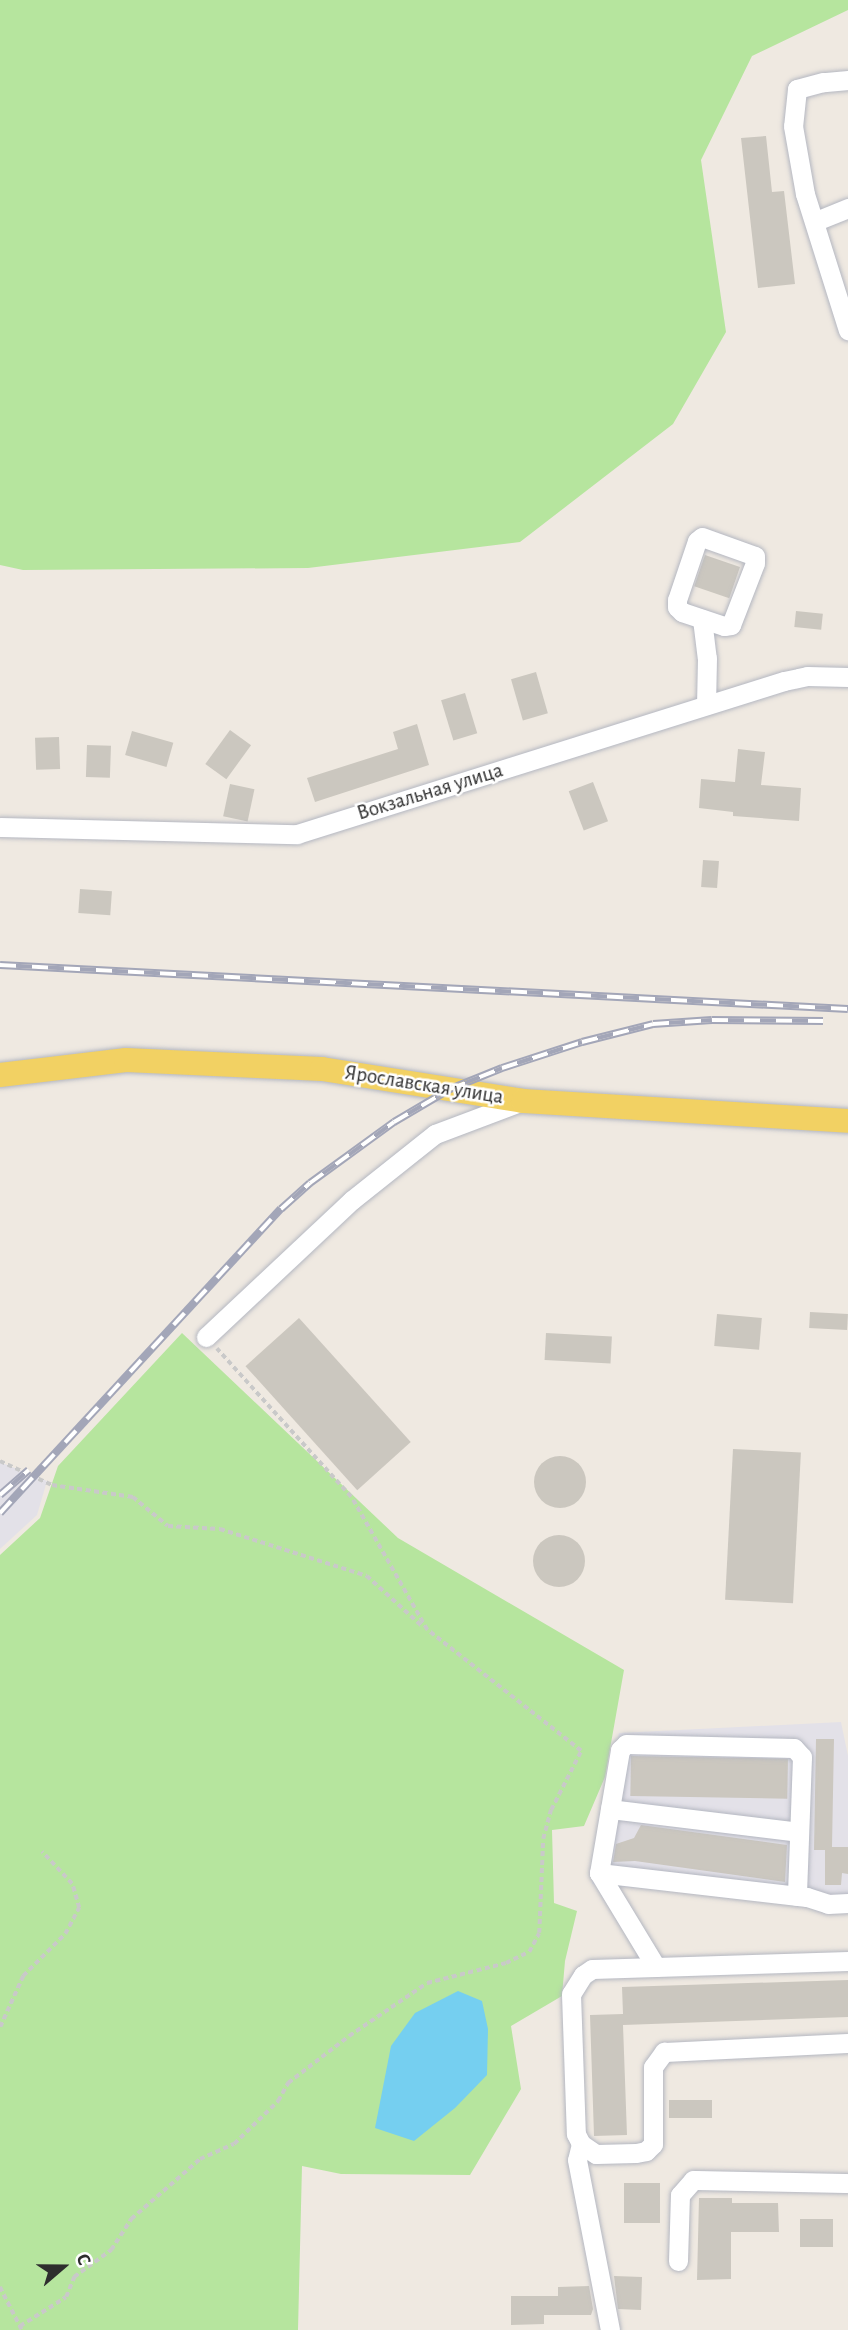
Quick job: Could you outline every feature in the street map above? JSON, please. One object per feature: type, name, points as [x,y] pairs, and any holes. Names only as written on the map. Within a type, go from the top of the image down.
[{"type":"main road","name":"Ярославская улица","points":[[0,1075],[126,1060],[322,1069],[523,1101],[848,1121]]},
{"type":"street","points":[[848,80],[797,89],[793,126],[805,194],[816,220],[826,264],[848,330]]},
{"type":"street","points":[[816,220],[848,208]]},
{"type":"street","points":[[708,537],[750,551],[755,556],[755,563],[736,620],[724,626],[702,619],[682,611],[677,600],[697,541],[708,537]]},
{"type":"street","points":[[702,619],[706,658],[706,705]]},
{"type":"street","name":"Вокзальная улица","points":[[0,827],[297,834],[706,705],[807,676],[848,677]]},
{"type":"street","points":[[206,1337],[352,1200],[435,1134],[523,1101]]},
{"type":"street","points":[[656,1967],[600,1872],[620,1750],[626,1744],[794,1748],[802,1757],[797,1896]]},
{"type":"street","points":[[610,1809],[799,1832]]},
{"type":"street","points":[[600,1872],[797,1896],[834,1905],[848,1903]]},
{"type":"street","points":[[848,1961],[592,1969],[583,1975],[571,1994],[576,2134],[581,2144],[596,2154],[646,2151],[653,2144],[653,2067],[664,2052],[848,2043]]},
{"type":"street","points":[[581,2144],[577,2160],[610,2330]]},
{"type":"street","points":[[678,2261],[680,2195],[693,2180],[848,2183]]},
{"type":"path","points":[[206,1337],[351,1497],[427,1630]]},
{"type":"path","points":[[0,1461],[52,1485],[133,1497],[168,1526],[220,1529],[367,1576],[427,1630],[581,1751],[548,1820],[543,1839],[539,1933],[529,1952],[506,1963],[427,1983],[349,2036],[288,2083],[278,2102],[234,2144],[200,2159],[131,2219],[111,2250],[74,2277],[66,2297],[21,2328],[0,2287]]},
{"type":"path","points":[[0,2027],[23,1976],[65,1934],[79,1908],[72,1884],[42,1852]]},
{"type":"shaded area","points":[[0,1462],[47,1481],[37,1515],[0,1549]]},
{"type":"shaded area","points":[[841,1722],[848,1756],[848,1906],[592,1884],[619,1733]]},
{"type":"green space","points":[[0,0],[848,0],[848,10],[752,56],[701,160],[726,332],[673,424],[520,542],[308,568],[23,570],[0,565]]},
{"type":"green space","points":[[182,1333],[398,1538],[624,1670],[605,1777],[584,1826],[552,1830],[554,1903],[577,1911],[565,1961],[562,1996],[511,2026],[521,2089],[470,2175],[341,2174],[302,2166],[298,2330],[0,2330],[0,1555],[40,1518],[58,1466]]},
{"type":"water","points":[[458,1991],[482,2001],[488,2029],[487,2075],[455,2108],[414,2141],[375,2128],[391,2046],[415,2013]]},
{"type":"building","points":[[766,136],[772,192],[784,191],[795,284],[758,288],[741,138]]},
{"type":"building","points":[[705,555],[740,567],[729,598],[694,586]]},
{"type":"building","points":[[796,611],[823,614],[821,630],[794,627]]},
{"type":"building","points":[[536,672],[548,713],[523,721],[511,679]]},
{"type":"building","points":[[465,693],[477,733],[453,740],[441,700]]},
{"type":"building","points":[[417,724],[429,765],[315,802],[307,778],[398,749],[393,732]]},
{"type":"building","points":[[230,730],[251,745],[226,779],[205,764]]},
{"type":"building","points":[[132,731],[173,743],[166,767],[125,755]]},
{"type":"building","points":[[59,737],[60,769],[36,770],[35,738]]},
{"type":"building","points":[[87,745],[111,746],[110,778],[86,777]]},
{"type":"building","points":[[738,749],[765,752],[761,785],[801,788],[799,821],[733,816],[733,812],[699,808],[701,779],[735,782]]},
{"type":"building","points":[[593,782],[608,821],[584,831],[569,791]]},
{"type":"building","points":[[230,784],[254,789],[248,821],[223,816]]},
{"type":"building","points":[[703,860],[719,861],[717,888],[701,887]]},
{"type":"building","points":[[80,889],[112,891],[110,915],[78,913]]},
{"type":"building","points":[[810,1312],[848,1314],[847,1330],[809,1328]]},
{"type":"building","points":[[717,1314],[762,1318],[759,1350],[714,1346]]},
{"type":"building","points":[[299,1318],[411,1442],[357,1490],[245,1366]]},
{"type":"building","points":[[546,1333],[612,1336],[610,1363],[545,1360]]},
{"type":"building","points":[[733,1449],[801,1453],[793,1603],[725,1600]]},
{"type":"building","points":[[560,1456],[570,1458],[578,1464],[584,1472],[584,1492],[578,1500],[570,1506],[560,1508],[550,1506],[542,1500],[536,1492],[534,1482],[536,1472],[542,1464],[550,1458]]},
{"type":"building","points":[[559,1535],[569,1537],[577,1543],[583,1551],[583,1571],[577,1579],[569,1585],[559,1587],[549,1585],[541,1579],[535,1571],[533,1561],[535,1551],[541,1543],[549,1537]]},
{"type":"building","points":[[816,1739],[834,1739],[832,1847],[848,1847],[848,1874],[842,1873],[841,1885],[825,1885],[825,1850],[814,1850]]},
{"type":"building","points":[[631,1756],[788,1759],[787,1799],[630,1796]]},
{"type":"building","points":[[641,1825],[787,1845],[785,1882],[635,1861],[613,1862],[616,1844],[634,1838]]},
{"type":"building","points":[[848,1980],[848,2017],[623,2025],[627,2135],[594,2136],[590,2015],[623,2014],[622,1987]]},
{"type":"building","points":[[669,2100],[712,2100],[712,2118],[669,2118]]},
{"type":"building","points":[[624,2183],[660,2183],[660,2223],[624,2223]]},
{"type":"building","points":[[699,2198],[732,2198],[732,2203],[778,2203],[779,2232],[731,2232],[731,2279],[697,2280]]},
{"type":"building","points":[[800,2219],[833,2219],[833,2247],[800,2247]]},
{"type":"building","points":[[614,2276],[642,2277],[641,2310],[618,2309]]},
{"type":"building","points":[[589,2286],[593,2309],[591,2315],[544,2315],[544,2324],[511,2325],[511,2296],[558,2296],[558,2287]]},
{"type":"railway","points":[[0,965],[848,1009]]},
{"type":"railway","points":[[0,1513],[281,1209],[310,1183],[394,1122],[450,1089],[502,1068],[582,1042],[653,1024],[712,1020],[823,1021]]},
{"type":"railway","points":[[0,1495],[29,1470]]}]
